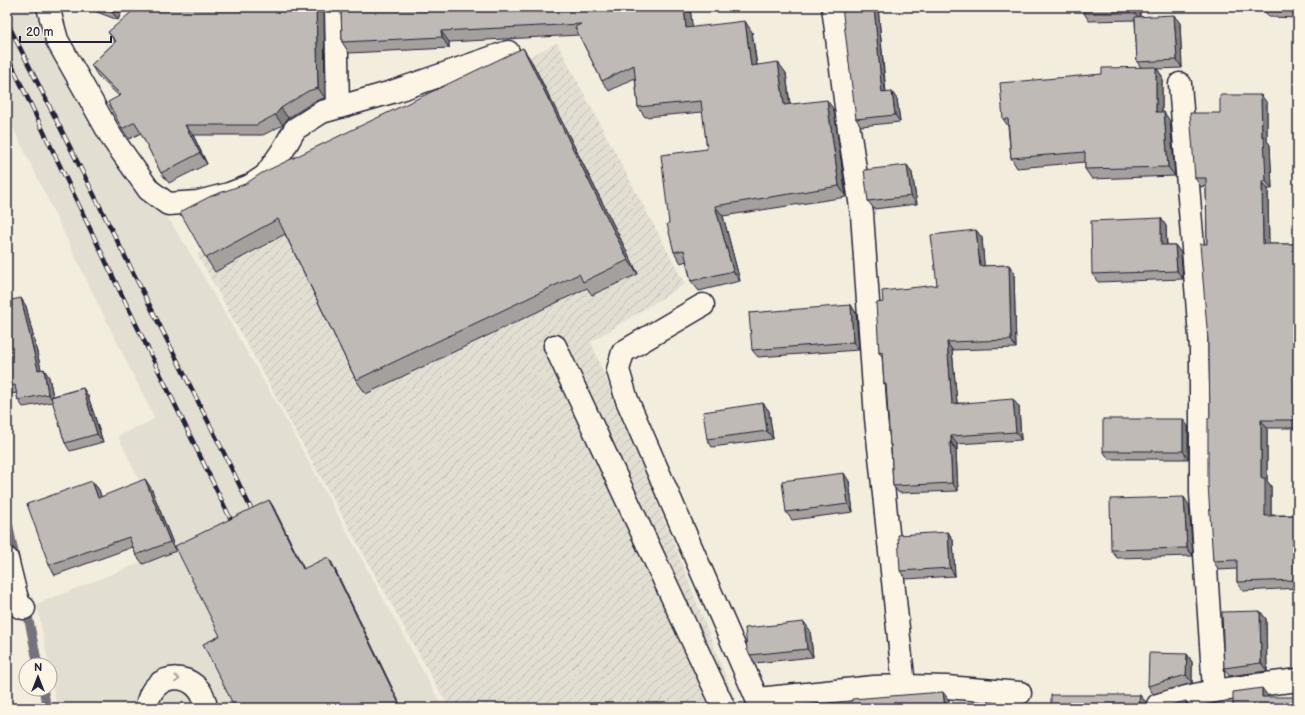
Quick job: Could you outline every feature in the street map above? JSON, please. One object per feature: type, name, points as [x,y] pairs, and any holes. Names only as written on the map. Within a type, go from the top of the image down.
[{"type":"street","points":[[48,7],[57,40],[112,138],[149,190],[168,204],[198,202],[229,194],[250,186],[265,176],[284,150],[295,129],[322,112],[392,92],[508,52]]},
{"type":"street","points":[[336,7],[338,107]]},
{"type":"street","points":[[833,7],[849,130],[862,214],[876,418],[904,686]]},
{"type":"street","points":[[1180,84],[1187,189],[1201,349],[1201,493],[1214,690]]},
{"type":"street","points":[[703,305],[683,318],[665,326],[624,352],[618,370],[626,400],[759,704],[874,687],[946,687],[1020,693]]},
{"type":"street","points":[[555,346],[724,708]]},
{"type":"street","points":[[7,559],[20,607],[24,608]]},
{"type":"street","points":[[147,708],[147,700],[152,690],[160,683],[170,679],[180,678],[190,681],[198,688],[204,697],[206,708]]},
{"type":"street","points":[[1157,708],[1158,705],[1214,690],[1298,680]]},
{"type":"shaded area","points":[[7,7],[31,7],[186,246],[281,411],[443,708],[57,708],[55,697],[58,697],[58,657],[47,657],[37,604],[172,550],[118,436],[155,419],[7,115]]},
{"type":"shaded area","points":[[557,43],[685,284],[591,342],[673,541],[738,708],[449,708],[197,254],[269,213],[257,190]]},
{"type":"building","points":[[99,7],[115,7],[113,13]]},
{"type":"building","points":[[171,7],[316,7],[318,88],[308,91],[281,108],[275,115],[256,125],[185,125],[200,153],[161,173],[135,122],[122,129],[108,102],[121,95],[91,65],[116,41],[108,32],[135,9],[171,9]]},
{"type":"building","points":[[341,7],[684,7],[686,28],[745,21],[751,66],[778,62],[784,105],[827,100],[839,186],[715,206],[733,271],[691,281],[684,250],[674,252],[667,224],[669,223],[661,155],[707,149],[701,101],[638,107],[634,65],[602,81],[575,27],[581,24],[441,31],[442,37],[342,42]]},
{"type":"building","points":[[842,7],[874,7],[882,93],[892,92],[895,115],[856,119]]},
{"type":"building","points":[[1084,7],[1135,7],[1135,13],[1084,13]]},
{"type":"building","points":[[1298,7],[1298,10],[1262,8]]},
{"type":"building","points":[[1174,15],[1177,60],[1137,62],[1135,17]]},
{"type":"building","points":[[523,48],[628,260],[583,282],[579,274],[356,380],[278,219],[206,258],[180,212],[211,196],[245,184],[262,173]]},
{"type":"building","points":[[1156,67],[1156,112],[1164,112],[1168,167],[1085,169],[1085,152],[1011,158],[1008,119],[1003,119],[1000,83],[1102,74],[1102,68]]},
{"type":"building","points":[[1220,95],[1261,95],[1262,137],[1264,136],[1266,181],[1262,181],[1263,244],[1298,244],[1298,420],[1261,420],[1261,478],[1265,478],[1265,516],[1298,515],[1298,580],[1237,582],[1237,560],[1213,561],[1208,484],[1208,418],[1210,418],[1209,358],[1200,244],[1207,244],[1206,178],[1195,178],[1190,113],[1220,113]]},
{"type":"building","points":[[907,165],[911,196],[868,201],[864,170]]},
{"type":"building","points":[[1161,218],[1161,245],[1175,245],[1177,271],[1092,274],[1091,221]]},
{"type":"building","points":[[976,230],[980,266],[1009,265],[1011,340],[947,342],[952,404],[1013,399],[1016,432],[951,436],[952,483],[893,486],[886,384],[884,384],[882,352],[879,353],[876,303],[883,302],[882,291],[937,285],[931,235]]},
{"type":"building","points":[[21,298],[38,370],[44,369],[48,394],[18,400],[15,385],[7,386],[7,301]]},
{"type":"building","points":[[851,305],[853,342],[752,350],[749,313]]},
{"type":"building","points":[[83,388],[97,434],[65,443],[51,397]]},
{"type":"building","points":[[763,403],[767,431],[707,439],[703,412]]},
{"type":"building","points":[[1103,419],[1183,419],[1183,451],[1103,451]]},
{"type":"building","points":[[844,473],[848,504],[786,512],[782,481]]},
{"type":"building","points":[[145,479],[170,542],[136,555],[129,537],[49,565],[27,504],[92,481],[98,498]]},
{"type":"building","points":[[1184,497],[1187,548],[1111,550],[1110,499]]},
{"type":"building","points":[[269,500],[303,569],[328,557],[401,708],[235,708],[203,644],[220,636],[175,546]]},
{"type":"building","points":[[948,532],[950,568],[900,571],[898,535]]},
{"type":"building","points":[[1260,611],[1261,663],[1224,668],[1222,612]]},
{"type":"building","points":[[804,622],[807,649],[750,655],[747,650],[745,628]]},
{"type":"building","points":[[1149,653],[1187,654],[1186,675],[1148,686]]},
{"type":"building","points":[[1262,688],[1262,697],[1298,697],[1298,708],[1233,708],[1233,692]]},
{"type":"building","points":[[943,692],[945,708],[790,708],[790,706],[852,701],[852,699]]},
{"type":"building","points":[[1051,695],[1140,695],[1139,702],[1142,708],[1051,708]]},
{"type":"building","points":[[1186,701],[1186,708],[1161,708]]},
{"type":"waterway","points":[[7,518],[16,562]]},
{"type":"waterway","points":[[26,606],[36,657]]},
{"type":"waterway","points":[[45,697],[47,708]]},
{"type":"railway","points":[[7,22],[256,519]]},
{"type":"railway","points":[[7,55],[235,528]]}]
